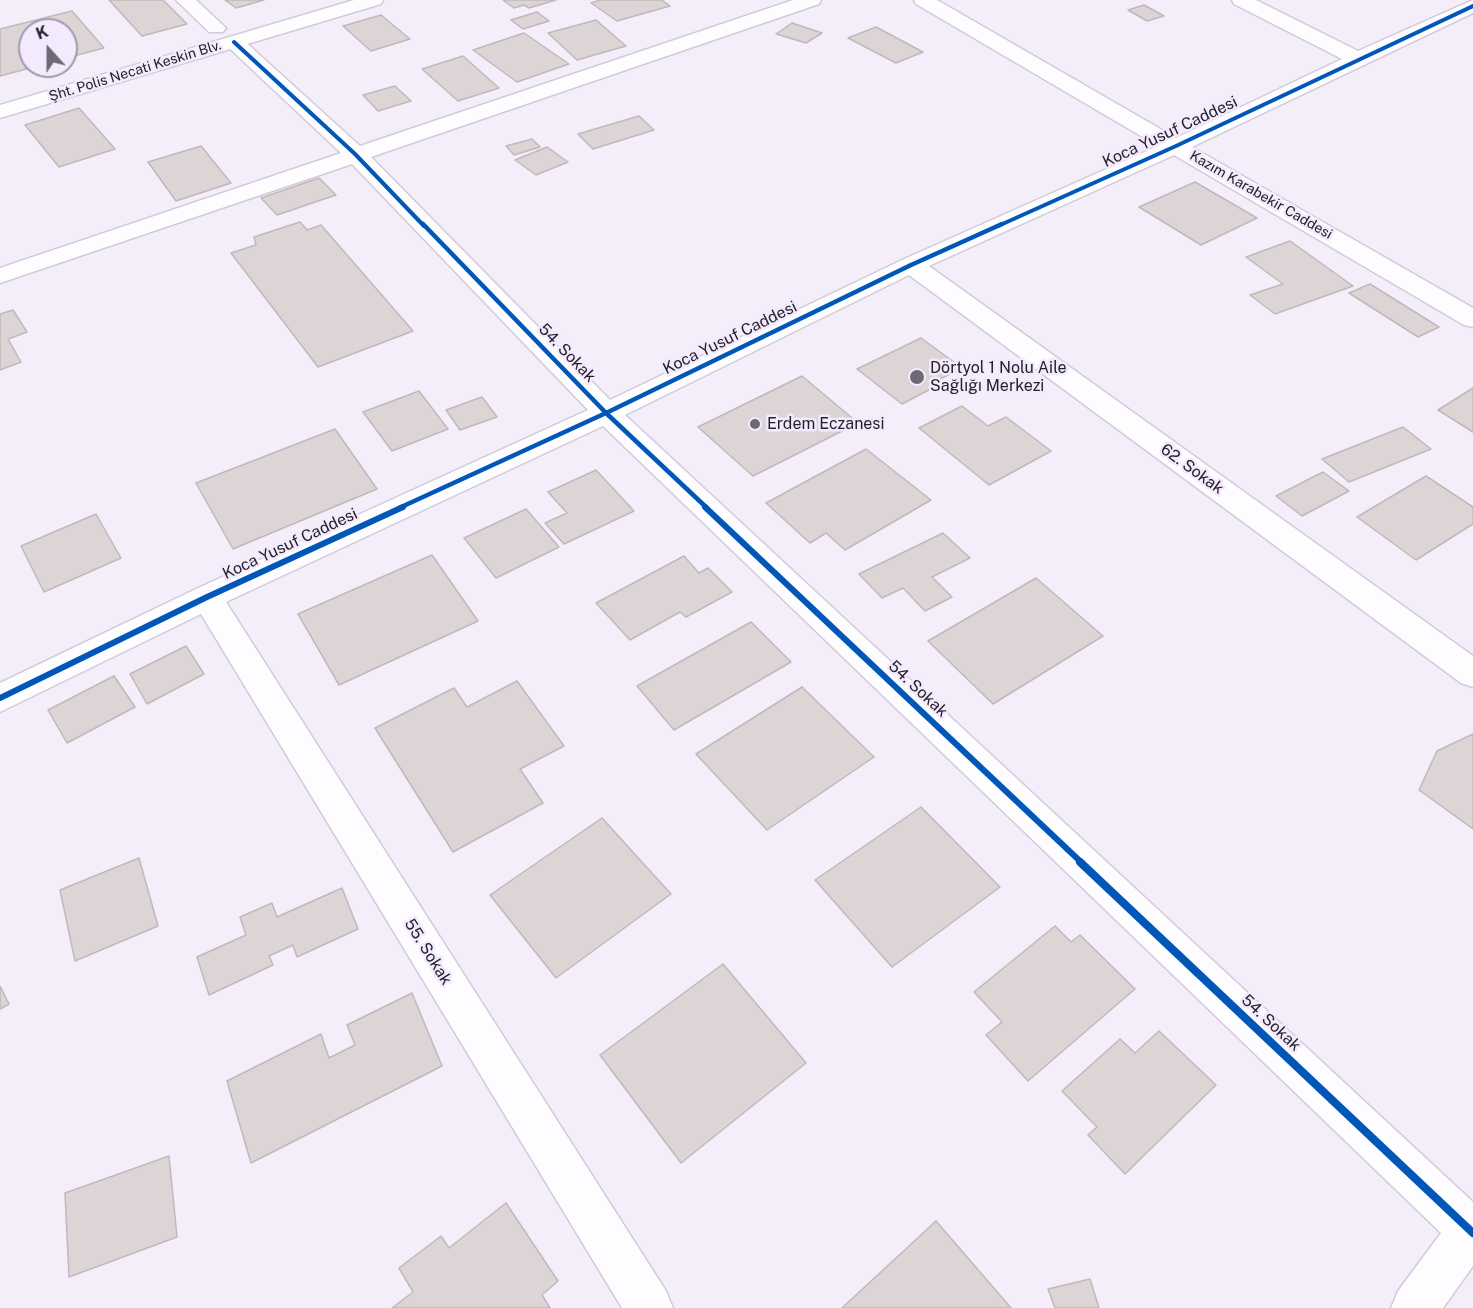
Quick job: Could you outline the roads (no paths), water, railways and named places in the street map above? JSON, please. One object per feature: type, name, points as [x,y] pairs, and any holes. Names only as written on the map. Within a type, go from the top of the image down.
[{"type":"street","points":[[185,0],[216,28]]},
{"type":"street","name":"Şht. Polis Necati Keskin Blv.","points":[[0,93],[309,0]]},
{"type":"street","name":"Şht. Polis Necati Keskin Blv.","points":[[0,112],[374,0]]},
{"type":"street","points":[[0,276],[812,0]]},
{"type":"street","name":"Kazım Karabekir Caddesi","points":[[923,0],[1473,319]]},
{"type":"street","points":[[1241,0],[1358,59]]},
{"type":"street","name":"Koca Yusuf Caddesi","points":[[0,698],[207,597],[606,413],[911,265],[1176,146],[1473,6]]},
{"type":"street","name":"54. Sokak","points":[[234,42],[355,154],[606,413],[1472,1230]]},
{"type":"street","name":"62. Sokak","points":[[911,265],[1473,674]]},
{"type":"street","name":"55. Sokak","points":[[207,597],[649,1308]]},
{"type":"street","points":[[1415,1308],[1472,1230]]},
{"type":"place","name":"Dörtyol 1 Nolu Aile Sağlığı Merkezi","points":[[917,377]]},
{"type":"place","name":"Erdem Eczanesi","points":[[755,424]]}]
